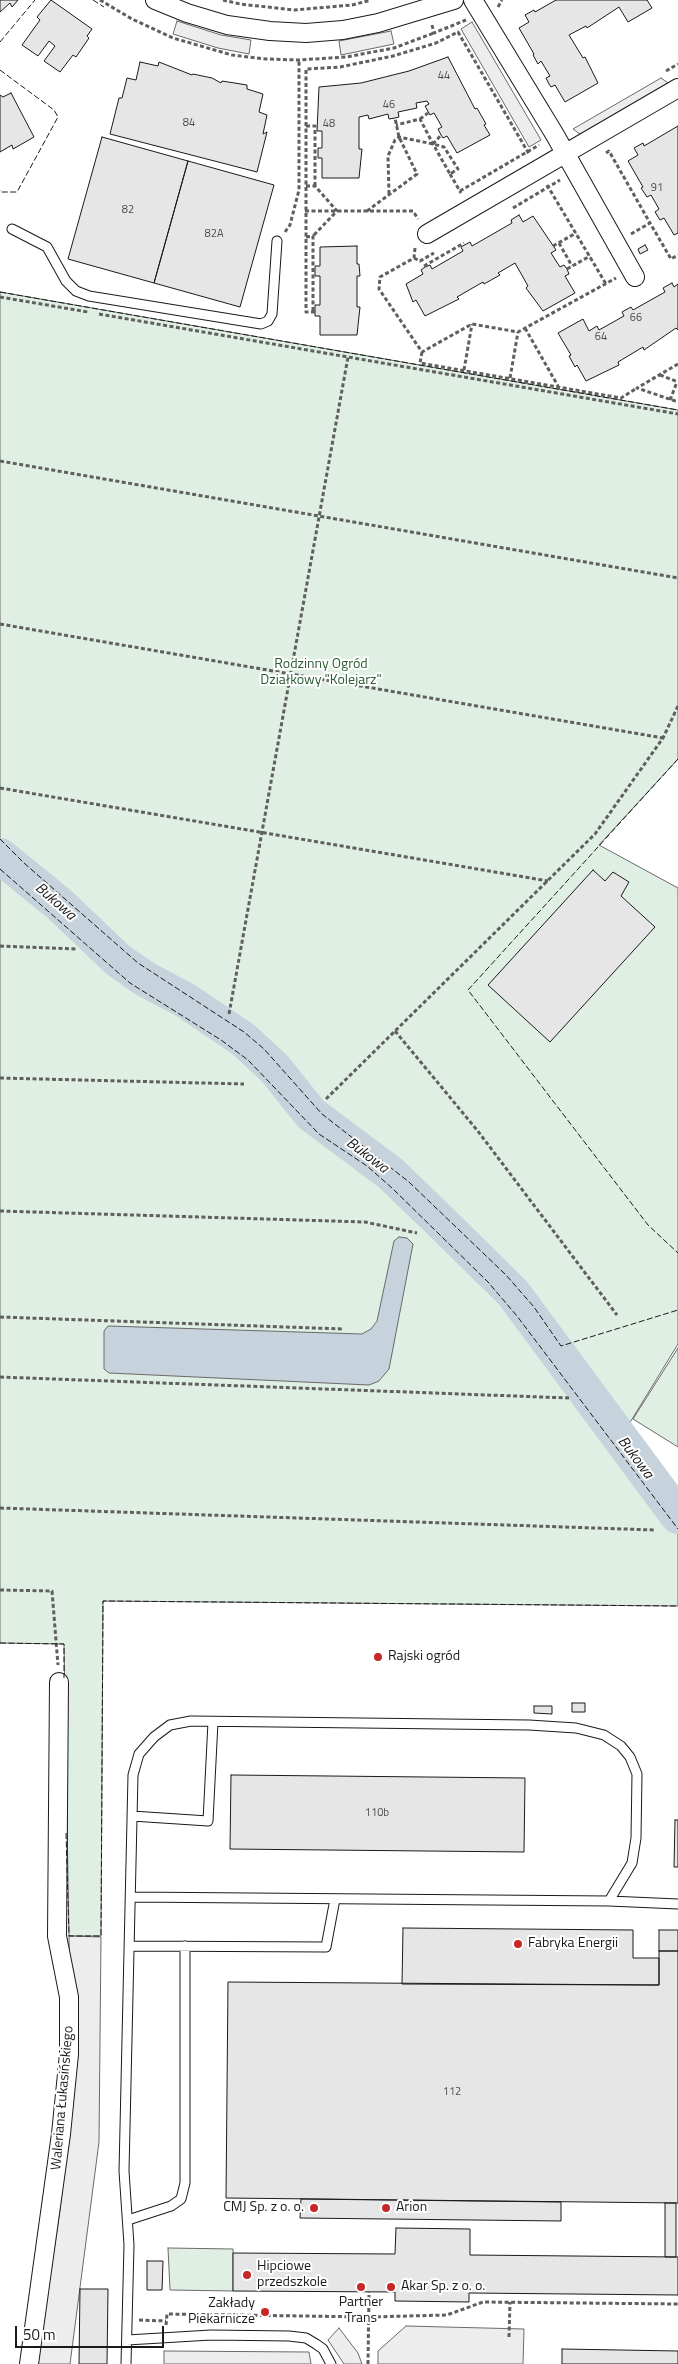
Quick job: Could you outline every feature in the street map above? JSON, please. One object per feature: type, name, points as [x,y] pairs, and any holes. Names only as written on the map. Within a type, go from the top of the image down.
[{"type":"street","points":[[155,0],[187,13],[228,25],[270,31],[306,33],[343,30],[378,23],[454,0]]},
{"type":"street","points":[[473,0],[565,152],[633,273]]},
{"type":"street","points":[[422,239],[537,168],[678,88]]},
{"type":"street","name":"Waleriana Łukasińskiego","points":[[29,2364],[61,2134],[70,2054],[69,1997],[57,1936],[59,1682]]},
{"type":"lane","points":[[12,229],[47,247],[66,281],[76,291],[89,296],[261,324],[268,321],[272,314],[277,241]]},
{"type":"lane","points":[[126,2364],[128,2220],[124,2172],[133,1775],[139,1754],[154,1737],[170,1725],[190,1721],[529,1725],[576,1728],[604,1735],[626,1752],[637,1774],[636,1838],[632,1862],[609,1901]]},
{"type":"lane","points":[[132,1816],[208,1821],[213,1722]]},
{"type":"lane","points":[[131,1897],[609,1901],[678,1904]]},
{"type":"lane","points":[[129,1946],[326,1947],[335,1899]]},
{"type":"lane","points":[[128,2220],[171,2206],[181,2198],[185,2183],[185,1946]]},
{"type":"lane","points":[[127,2340],[211,2335],[289,2336],[306,2338],[316,2344],[323,2349],[332,2364]]},
{"type":"path","points":[[224,0],[240,4],[294,10],[352,5],[371,0]]},
{"type":"path","points":[[313,236],[314,312],[306,312],[306,69],[340,67],[392,56],[436,43],[458,32],[606,284]]},
{"type":"path","points":[[277,241],[290,226],[299,190],[299,60]]},
{"type":"path","points":[[396,125],[420,120],[428,113]]},
{"type":"path","points":[[367,211],[418,174],[399,137],[394,118]]},
{"type":"path","points":[[420,120],[470,208]]},
{"type":"path","points":[[306,126],[316,126],[315,186],[337,211]]},
{"type":"path","points":[[433,144],[441,135]]},
{"type":"path","points":[[399,137],[444,147],[458,169],[450,174]]},
{"type":"path","points":[[389,194],[388,156],[395,140],[399,137]]},
{"type":"path","points":[[601,156],[609,151],[671,259],[678,255]]},
{"type":"path","points":[[306,153],[316,153]]},
{"type":"path","points":[[508,210],[549,188],[575,170]]},
{"type":"path","points":[[306,186],[315,186]]},
{"type":"path","points":[[306,237],[313,236],[337,211]]},
{"type":"path","points":[[305,212],[413,211],[422,239],[414,258],[380,277],[379,289],[422,352],[420,363],[621,398],[678,364]]},
{"type":"path","points":[[616,242],[650,223]]},
{"type":"path","points":[[553,246],[576,233]]},
{"type":"path","points":[[414,258],[420,261],[424,267],[464,244],[460,238]]},
{"type":"path","points":[[559,243],[572,266]]},
{"type":"path","points":[[420,261],[436,252]]},
{"type":"path","points":[[567,269],[590,256]]},
{"type":"path","points":[[306,272],[314,272]]},
{"type":"path","points":[[422,352],[472,324],[518,332],[606,284],[633,273]]},
{"type":"path","points":[[0,297],[678,414]]},
{"type":"path","points":[[464,370],[472,324]]},
{"type":"path","points":[[525,328],[559,386]]},
{"type":"path","points":[[510,378],[518,332]]},
{"type":"path","points":[[229,1014],[348,357]]},
{"type":"path","points":[[660,374],[678,382],[670,400]]},
{"type":"path","points":[[637,388],[678,402]]},
{"type":"path","points":[[0,462],[678,578]]},
{"type":"path","points":[[0,624],[663,738]]},
{"type":"path","points":[[326,1099],[595,834],[663,738],[678,706]]},
{"type":"path","points":[[0,788],[548,881]]},
{"type":"path","points":[[0,946],[76,949]]},
{"type":"path","points":[[396,1031],[477,1130],[617,1315]]},
{"type":"path","points":[[0,1078],[244,1084]]},
{"type":"path","points":[[0,1211],[366,1222],[417,1232]]},
{"type":"path","points":[[0,1317],[343,1329]]},
{"type":"path","points":[[0,1377],[569,1398]]},
{"type":"path","points":[[0,1508],[654,1530]]},
{"type":"path","points":[[0,1590],[52,1591],[57,1644]]},
{"type":"path","points":[[368,2364],[369,2292]]},
{"type":"path","points":[[165,2330],[167,2314],[369,2317],[447,2315],[483,2302],[678,2304]]},
{"type":"path","points":[[509,2337],[510,2302]]},
{"type":"path","points":[[144,2320],[166,2321]]},
{"type":"green space","name":"Rodzinny Ogród Działkowy \"Kolejarz\"","points":[[0,292],[678,410],[678,759],[599,845],[678,888],[678,1344],[626,1429],[561,1346],[534,1307],[506,1275],[409,1182],[322,1114],[264,1049],[244,1032],[138,963],[24,863],[0,839]]},
{"type":"green space","points":[[0,869],[130,983],[221,1040],[248,1060],[319,1134],[367,1166],[392,1188],[488,1282],[517,1316],[678,1529],[678,1606],[103,1601],[101,1936],[69,1936],[64,1644],[0,1643]]},
{"type":"green space","points":[[678,1348],[678,1447],[633,1419]]},
{"type":"green space","points":[[168,2248],[233,2249],[233,2291],[170,2290]]},
{"type":"shaded area","points":[[177,21],[221,35],[251,40],[249,54],[218,48],[173,34]]},
{"type":"shaded area","points":[[472,22],[541,140],[529,147],[461,29]]},
{"type":"shaded area","points":[[391,31],[394,44],[341,55],[339,41]]},
{"type":"shaded area","points":[[661,78],[674,87],[585,138],[573,129]]},
{"type":"shaded area","points":[[399,1237],[407,1238],[413,1244],[389,1369],[379,1381],[369,1385],[109,1373],[104,1369],[104,1331],[108,1326],[362,1334],[371,1329],[377,1321],[394,1241]]},
{"type":"shaded area","points":[[69,1936],[101,1937],[99,2142],[70,2364],[37,2364],[60,2210],[71,2110]]},
{"type":"shaded area","points":[[406,2326],[524,2329],[523,2364],[378,2364],[378,2351]]},
{"type":"shaded area","points":[[339,2328],[358,2353],[362,2364],[344,2364],[328,2340]]},
{"type":"shaded area","points":[[164,2351],[309,2352],[311,2364],[164,2364]]},
{"type":"building","points":[[0,0],[18,0],[12,7],[10,3],[0,12]]},
{"type":"building","points":[[51,0],[92,29],[87,36],[89,38],[76,57],[73,55],[60,72],[44,61],[55,46],[49,41],[38,56],[22,45],[40,20],[37,17]]},
{"type":"building","points":[[556,0],[647,0],[652,8],[628,22],[619,7],[587,28],[586,26],[569,35],[583,58],[585,57],[598,83],[565,102],[555,85],[551,87],[549,84],[546,78],[550,76],[541,61],[538,64],[519,28],[529,22],[525,15],[534,10],[535,12]]},
{"type":"building","points":[[448,57],[475,109],[477,108],[486,124],[484,125],[490,135],[457,153],[447,136],[443,138],[441,135],[438,129],[442,127],[434,113],[430,115],[425,106],[429,104],[427,101],[416,103],[417,108],[398,112],[399,117],[395,118],[389,119],[388,114],[369,119],[368,115],[359,117],[359,149],[362,149],[359,178],[322,178],[322,158],[318,158],[318,148],[322,148],[322,131],[317,131],[319,87],[361,83],[409,71]]},
{"type":"building","points":[[140,62],[158,66],[159,62],[192,75],[212,78],[221,83],[222,81],[247,85],[247,89],[263,94],[259,112],[267,115],[263,134],[267,132],[257,172],[110,134],[119,98],[122,98],[127,78],[136,80]]},
{"type":"building","points":[[11,93],[34,137],[13,149],[12,145],[0,152],[0,95],[3,97]]},
{"type":"building","points":[[678,126],[678,233],[674,235],[664,218],[660,220],[655,212],[659,209],[651,195],[647,197],[641,188],[643,187],[628,161],[638,155],[634,148],[643,143],[644,146]]},
{"type":"building","points":[[102,137],[188,161],[154,283],[68,259]]},
{"type":"building","points":[[188,161],[274,185],[240,307],[154,283]]},
{"type":"building","points":[[519,215],[523,222],[533,216],[556,250],[551,253],[560,267],[564,265],[567,269],[569,274],[565,276],[575,293],[543,311],[526,288],[528,286],[515,263],[498,273],[500,275],[484,284],[483,282],[457,297],[459,299],[425,316],[416,300],[413,302],[406,284],[423,274],[421,270],[425,267],[430,265],[432,269],[463,251],[461,247],[470,242],[472,246],[512,223],[511,220]]},
{"type":"building","points":[[645,245],[648,250],[640,254],[638,249]]},
{"type":"building","points":[[357,246],[357,264],[359,264],[360,276],[357,276],[357,307],[360,307],[357,335],[320,335],[320,316],[315,316],[315,305],[320,305],[320,276],[315,276],[315,266],[320,266],[320,247]]},
{"type":"building","points":[[672,283],[674,287],[678,284],[678,330],[676,328],[644,350],[643,347],[618,362],[619,365],[586,381],[577,365],[575,367],[569,356],[571,355],[558,333],[583,319],[589,331],[597,326],[599,330],[624,316],[622,312],[631,307],[633,310],[665,292],[663,288]]},
{"type":"building","points":[[593,870],[605,881],[613,872],[629,882],[621,896],[655,927],[550,1042],[488,985]]},
{"type":"building","points":[[572,1703],[585,1703],[585,1712],[572,1712]]},
{"type":"building","points":[[534,1706],[552,1706],[552,1714],[534,1713]]},
{"type":"building","points":[[231,1775],[525,1778],[524,1852],[230,1849]]},
{"type":"building","points":[[675,1820],[678,1820],[678,1867],[674,1867]]},
{"type":"building","name":"Fabryka Energii","points":[[403,1928],[633,1930],[633,1958],[659,1958],[659,1985],[402,1984]]},
{"type":"building","points":[[659,1930],[678,1930],[678,1951],[659,1951]]},
{"type":"building","points":[[659,1951],[678,1951],[678,2203],[226,2198],[228,1982],[659,1985]]},
{"type":"building","points":[[301,2199],[561,2202],[561,2221],[300,2218]]},
{"type":"building","points":[[665,2203],[676,2203],[676,2257],[665,2257]]},
{"type":"building","points":[[396,2228],[470,2229],[470,2255],[678,2257],[678,2295],[469,2293],[469,2302],[395,2301],[395,2292],[233,2291],[233,2253],[395,2254]]},
{"type":"building","points":[[147,2261],[163,2261],[162,2290],[147,2290]]},
{"type":"building","points":[[80,2289],[108,2289],[107,2364],[79,2364]]},
{"type":"building","points":[[562,2349],[678,2351],[678,2364],[562,2364]]},
{"type":"waterway","name":"Bukowa","points":[[0,856],[59,904],[118,960],[145,979],[185,1000],[244,1040],[275,1069],[311,1114],[390,1173],[444,1225],[513,1293],[678,1516]]},
{"type":"fence","points":[[0,42],[35,0]]},
{"type":"fence","points":[[93,0],[104,7]]},
{"type":"fence","points":[[0,70],[54,110],[58,117],[17,192],[1,192],[0,190]]},
{"type":"fence","points":[[0,292],[678,410]]},
{"type":"fence","points":[[678,759],[468,990],[648,1225],[678,1253]]},
{"type":"fence","points":[[0,839],[24,863],[138,963],[244,1032],[264,1049],[322,1114],[409,1182],[506,1275],[534,1307],[561,1346],[678,1310]]},
{"type":"fence","points":[[0,869],[130,983],[221,1040],[248,1060],[319,1134],[367,1166],[392,1188],[488,1282],[517,1316],[678,1529]]},
{"type":"fence","points":[[66,1833],[69,1936],[101,1936],[103,1601],[678,1606]]},
{"type":"fence","points":[[0,1643],[64,1644],[64,1678]]},
{"type":"place","name":"Rajski ogród","points":[[378,1657]]},
{"type":"place","name":"Fabryka Energii","points":[[518,1944]]},
{"type":"place","name":"CMJ Sp. z o. o.","points":[[314,2208]]},
{"type":"place","name":"Arion","points":[[386,2208]]},
{"type":"place","name":"Hipciowe przedszkole","points":[[247,2275]]},
{"type":"place","name":"Partner Trans","points":[[361,2287]]},
{"type":"place","name":"Akar Sp. z o. o.","points":[[391,2287]]},
{"type":"place","name":"Zakłady Piekarnicze","points":[[265,2312]]}]
